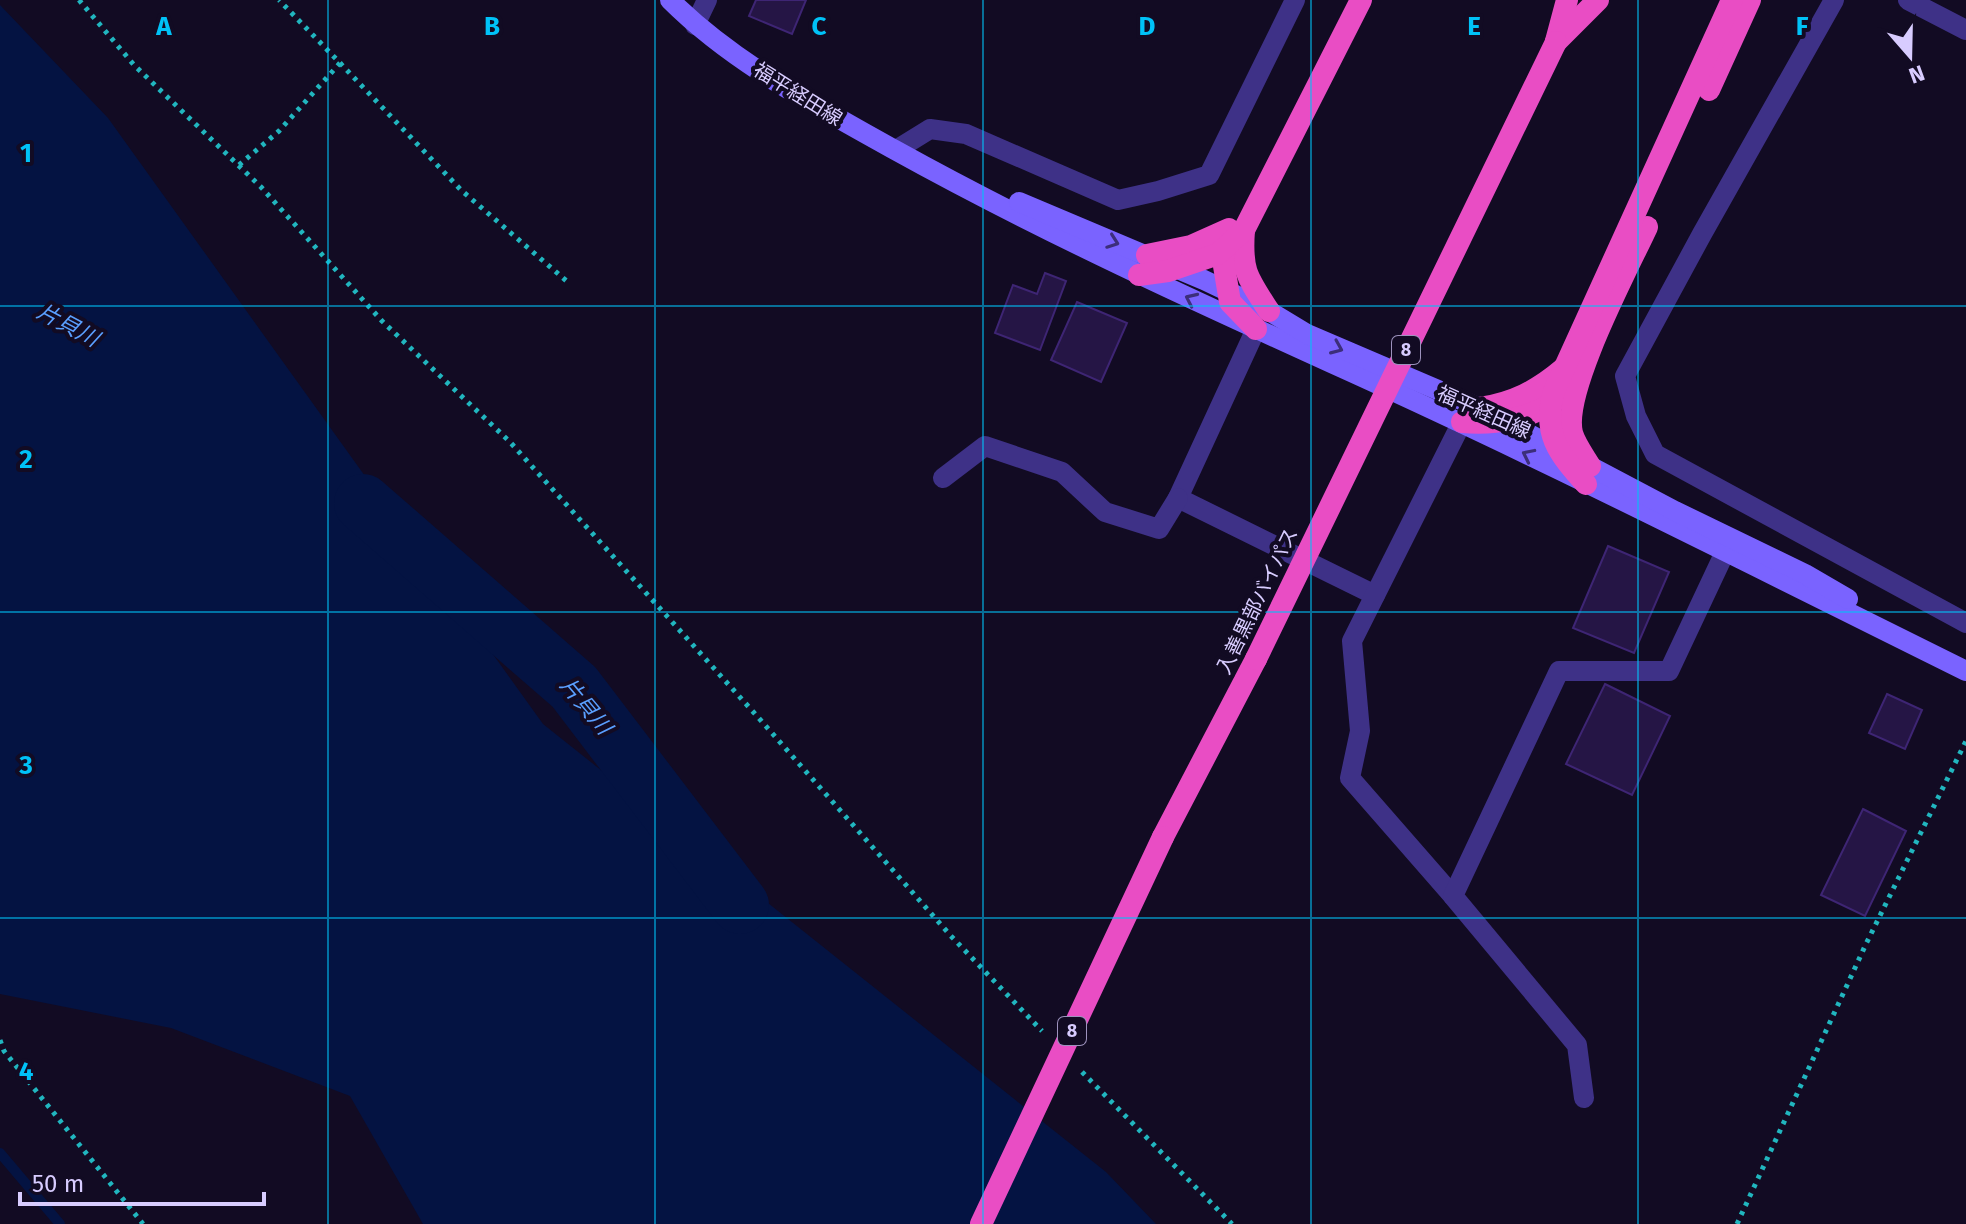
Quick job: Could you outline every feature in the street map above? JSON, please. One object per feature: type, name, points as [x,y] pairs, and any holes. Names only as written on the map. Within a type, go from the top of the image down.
[{"type":"highway","points":[[1262,320],[1230,302],[1223,260],[1345,0]]},
{"type":"highway","points":[[1143,265],[1176,268],[1218,254],[1233,235],[1361,0]]},
{"type":"highway","points":[[1556,42],[1567,0]]},
{"type":"highway","name":"入善黒部バイパス","points":[[981,1224],[1163,837],[1256,659],[1577,0]]},
{"type":"highway","points":[[1556,42],[1598,0]]},
{"type":"highway","points":[[1588,475],[1572,434],[1573,372],[1732,0]]},
{"type":"highway","points":[[1462,422],[1482,424],[1537,412],[1550,405],[1573,372],[1750,0]]},
{"type":"highway","points":[[1143,265],[1191,246],[1233,235]]},
{"type":"highway","points":[[1233,235],[1262,320]]},
{"type":"highway","points":[[1480,408],[1506,404],[1573,372]]},
{"type":"highway","points":[[1550,405],[1549,425],[1561,450],[1571,468],[1588,475]]},
{"type":"main road","name":"福平経田線","points":[[670,0],[695,25],[810,104],[936,174],[1262,320],[1462,422],[1588,475],[1805,574],[1891,625],[1924,651]]},
{"type":"main road","points":[[1176,268],[1228,292]]},
{"type":"main road","name":"福平経田線","points":[[1262,320],[1307,334],[1480,408],[1561,450]]},
{"type":"main road","name":"福平経田線","points":[[1588,475],[1725,552],[1966,671]]},
{"type":"street","points":[[695,25],[707,0]]},
{"type":"street","points":[[896,150],[930,129],[966,134],[1118,200],[1209,175],[1295,0]]},
{"type":"street","points":[[1834,0],[1625,376],[1636,416],[1655,454],[1966,623]]},
{"type":"street","points":[[1908,0],[1966,30]]},
{"type":"street","points":[[943,478],[985,446],[1062,472],[1105,512],[1159,529],[1178,498],[1262,320]]},
{"type":"street","points":[[1462,422],[1352,641],[1360,731],[1350,778],[1577,1045],[1584,1098]]},
{"type":"street","points":[[1178,498],[1375,595]]},
{"type":"street","points":[[1453,896],[1559,671],[1669,671],[1725,552]]},
{"type":"path","points":[[79,0],[134,65],[239,165],[382,321],[510,442],[950,935],[1045,1034]]},
{"type":"path","points":[[279,0],[461,190],[570,284]]},
{"type":"path","points":[[239,165],[279,131],[340,63]]},
{"type":"path","points":[[1737,1224],[1866,944],[1966,741]]},
{"type":"path","points":[[0,1040],[4,1051],[143,1224]]},
{"type":"path","points":[[1077,1067],[1232,1224]]},
{"type":"water","points":[[0,5],[108,118],[543,724],[1106,1172],[1156,1224],[423,1224],[350,1096],[171,1028],[0,994]]},
{"type":"building","points":[[756,0],[806,0],[792,34],[749,16]]},
{"type":"building","points":[[1045,273],[1066,281],[1040,350],[995,333],[1013,285],[1037,294]]},
{"type":"building","points":[[1077,302],[1127,323],[1101,382],[1051,360]]},
{"type":"building","points":[[1608,546],[1669,572],[1634,653],[1573,628]]},
{"type":"building","points":[[1605,684],[1670,716],[1632,795],[1566,764]]},
{"type":"building","points":[[1887,694],[1922,710],[1905,749],[1869,733]]},
{"type":"building","points":[[1863,809],[1906,831],[1865,916],[1821,895]]},
{"type":"waterway","name":"片貝川","points":[[363,503],[574,687],[740,905]]},
{"type":"waterway","points":[[0,1153],[60,1224]]}]
